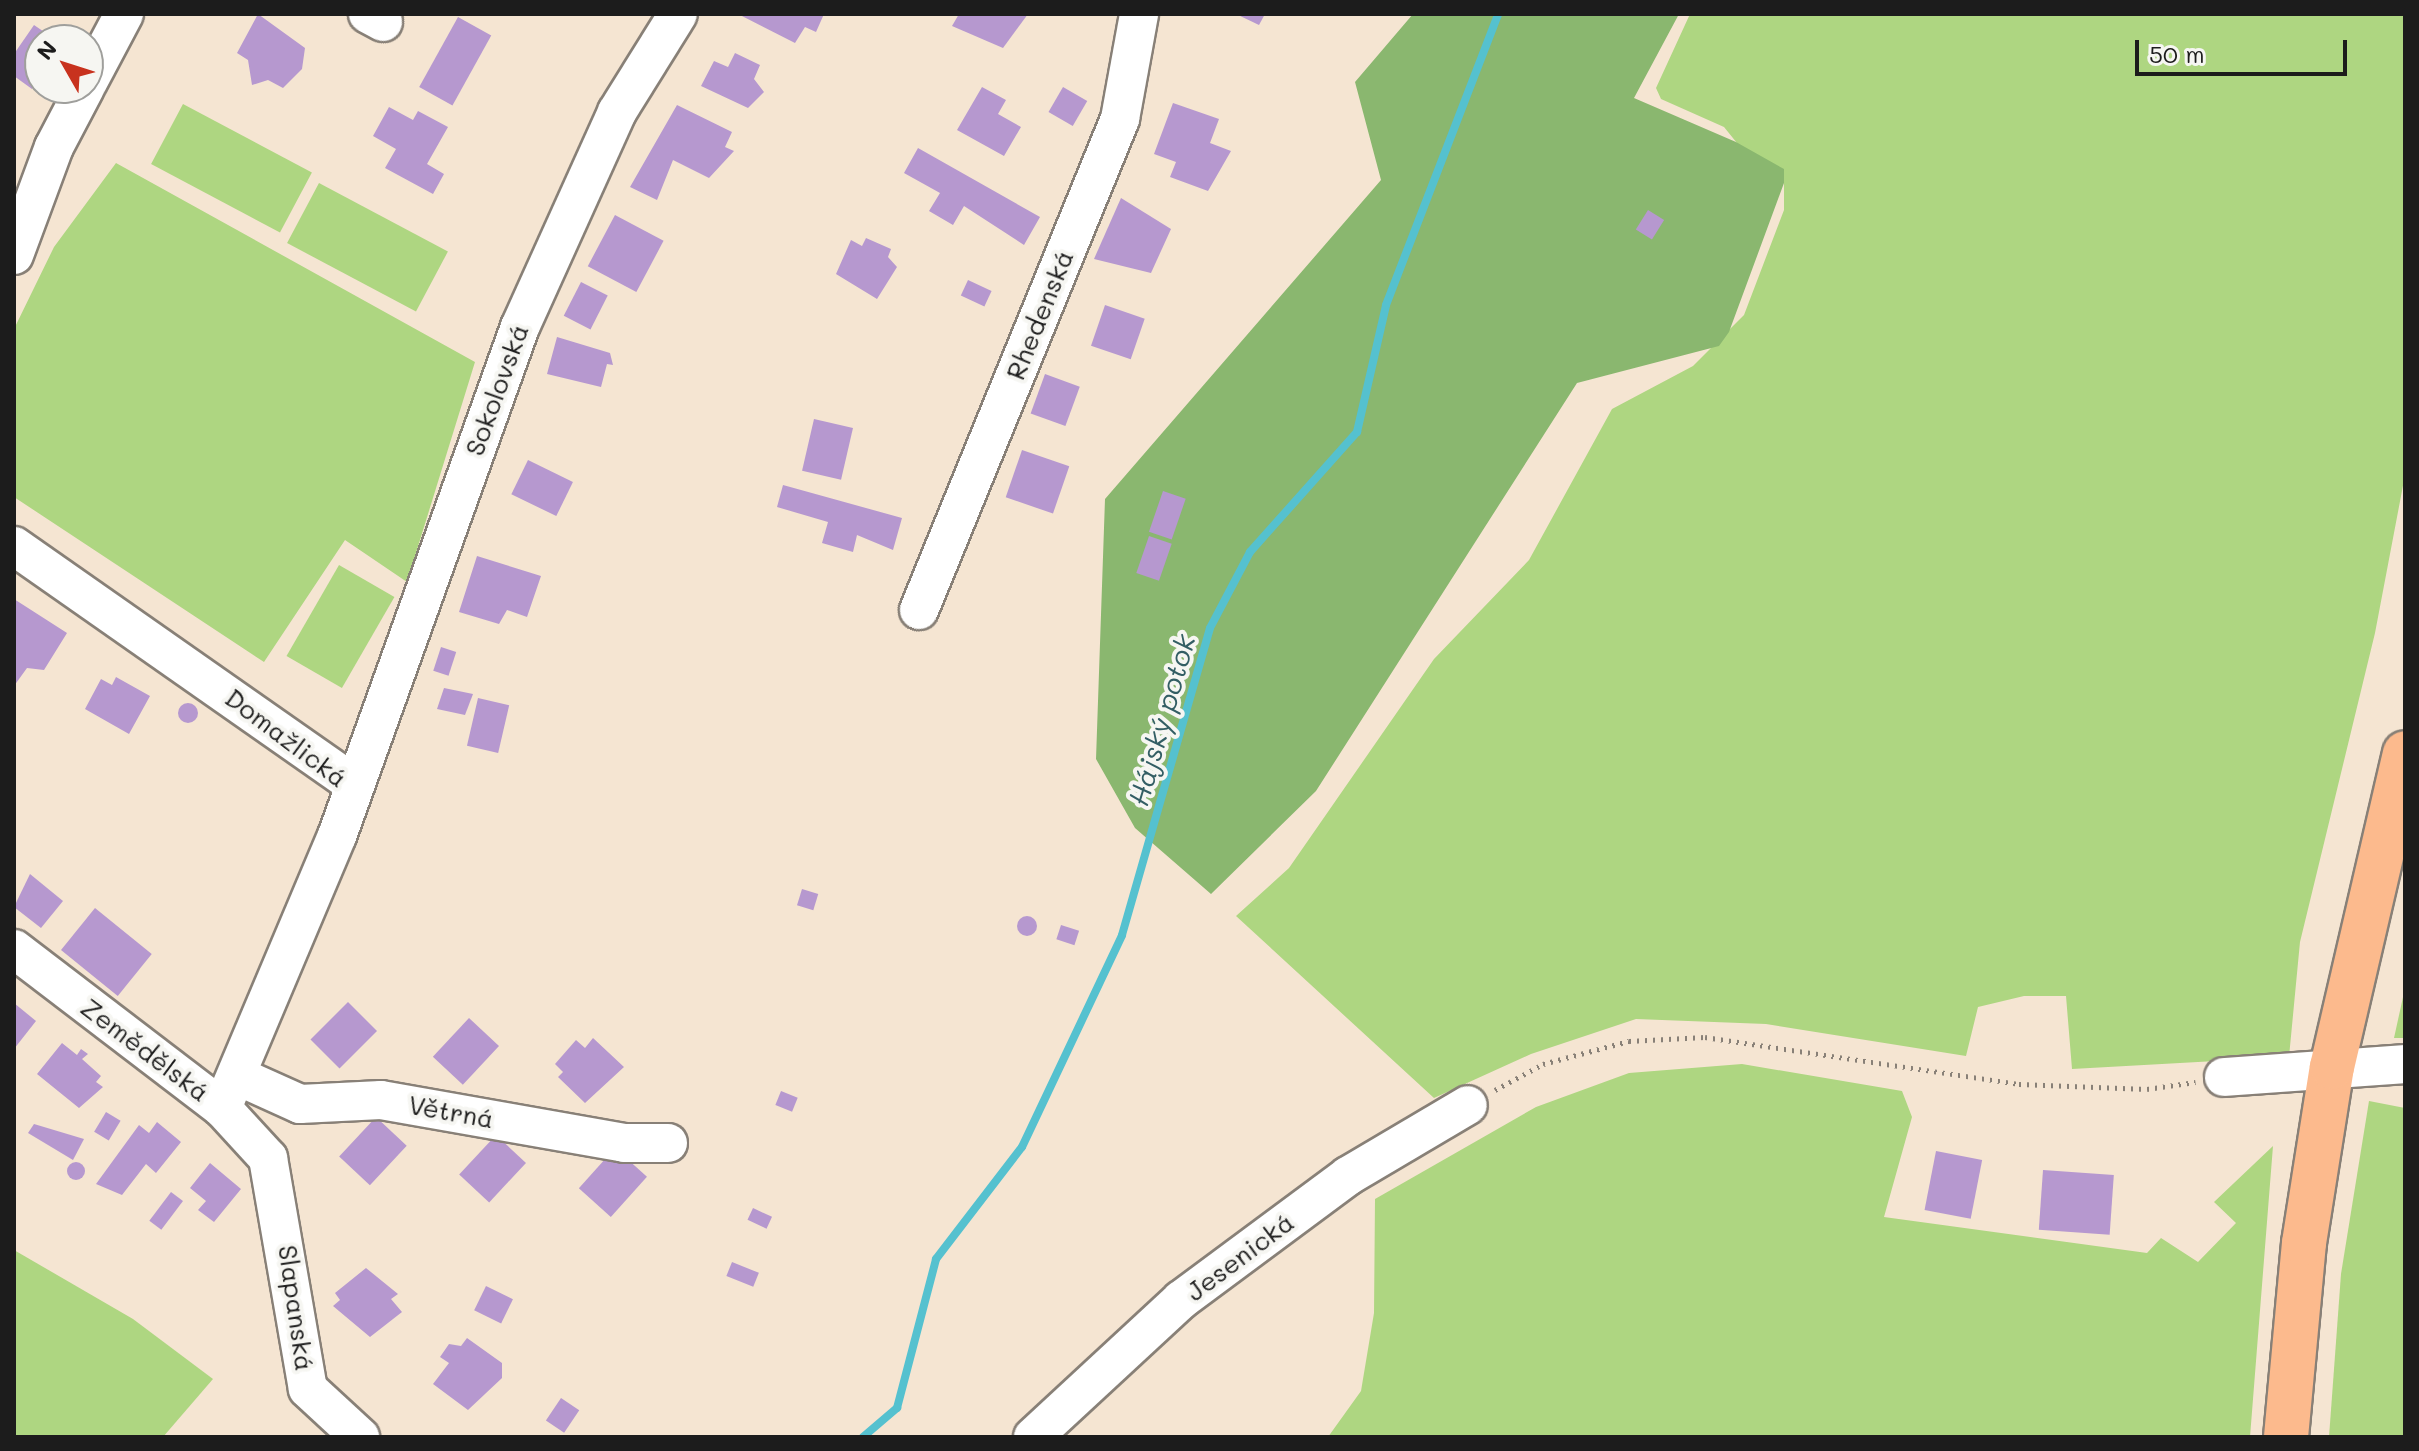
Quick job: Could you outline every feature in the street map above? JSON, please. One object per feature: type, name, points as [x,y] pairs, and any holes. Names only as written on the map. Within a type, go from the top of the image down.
[{"type":"main road","points":[[2286,1437],[2304,1243],[2332,1067],[2405,753]]},
{"type":"street","points":[[104,52],[124,14]]},
{"type":"street","name":"Sokolovská","points":[[354,784],[520,327],[617,112],[678,14]]},
{"type":"street","name":"Rhedenská","points":[[919,610],[1120,119],[1139,14]]},
{"type":"street","points":[[14,255],[25,200],[77,104]]},
{"type":"street","name":"Domažlická","points":[[14,546],[354,784],[231,1092]]},
{"type":"street","name":"Zemědělská","points":[[14,949],[231,1092],[268,1158]]},
{"type":"street","points":[[2224,1077],[2405,1064]]},
{"type":"street","name":"Větrná","points":[[231,1092],[300,1104],[381,1100],[624,1143],[668,1143]]},
{"type":"street","name":"Jesenická","points":[[1033,1437],[1181,1300],[1348,1176],[1468,1105]]},
{"type":"street","name":"Slapanská","points":[[268,1158],[308,1389],[360,1437]]},
{"type":"path","points":[[1468,1105],[1543,1064],[1629,1041],[1705,1037],[2019,1084],[2147,1089],[2224,1077]]},
{"type":"green space","points":[[1413,14],[1679,14],[1634,98],[1736,142],[1784,169],[1784,183],[1729,332],[1719,346],[1577,383],[1316,791],[1211,894],[1135,828],[1096,759],[1105,499],[1381,180],[1355,82]]},
{"type":"green space","points":[[1690,14],[2405,14],[2405,475],[2375,633],[2300,942],[2289,1057],[2072,1069],[2066,996],[2024,996],[1978,1007],[1966,1056],[1766,1024],[1636,1019],[1531,1054],[1434,1098],[1236,916],[1289,868],[1434,659],[1529,560],[1612,409],[1693,366],[1744,315],[1784,210],[1784,170],[1741,148],[1724,127],[1661,99],[1656,88]]},
{"type":"green space","points":[[183,104],[312,173],[280,233],[151,164]]},
{"type":"green space","points":[[116,163],[475,362],[407,582],[345,540],[264,662],[14,497],[14,329],[54,247]]},
{"type":"green space","points":[[319,183],[448,252],[416,312],[287,243]]},
{"type":"green space","points":[[339,565],[394,597],[342,688],[286,656]]},
{"type":"green space","points":[[2405,988],[2405,1038],[2394,1038]]},
{"type":"green space","points":[[1742,1064],[1902,1091],[1912,1117],[1884,1217],[2147,1253],[2161,1238],[2198,1262],[2236,1223],[2214,1202],[2273,1146],[2250,1437],[1328,1437],[1361,1391],[1374,1313],[1375,1199],[1536,1107],[1629,1073]]},
{"type":"green space","points":[[2369,1101],[2405,1108],[2405,1437],[2329,1437],[2341,1274]]},
{"type":"green space","points":[[14,1250],[133,1319],[213,1379],[163,1437],[14,1437]]},
{"type":"building","points":[[258,14],[305,48],[302,69],[283,88],[268,80],[252,85],[248,60],[237,53]]},
{"type":"building","points":[[738,14],[824,14],[816,32],[805,27],[795,43]]},
{"type":"building","points":[[959,14],[1028,14],[1003,48],[952,26]]},
{"type":"building","points":[[1236,14],[1265,14],[1259,25]]},
{"type":"building","points":[[458,17],[491,35],[452,105],[419,87]]},
{"type":"building","points":[[24,40],[24,83],[14,76],[14,54]]},
{"type":"building","points":[[735,53],[760,65],[754,79],[764,92],[748,108],[701,86],[714,61],[728,67]]},
{"type":"building","points":[[982,87],[1006,100],[998,114],[1021,127],[1004,156],[957,130]]},
{"type":"building","points":[[1063,87],[1087,101],[1073,126],[1048,112]]},
{"type":"building","points":[[1173,103],[1219,119],[1210,143],[1231,151],[1208,191],[1170,177],[1176,162],[1154,154]]},
{"type":"building","points":[[677,105],[732,132],[725,147],[734,151],[709,178],[673,160],[657,200],[630,187]]},
{"type":"building","points":[[389,107],[413,120],[418,111],[448,127],[427,164],[444,174],[433,194],[385,168],[396,149],[373,136]]},
{"type":"building","points":[[918,148],[1040,217],[1024,245],[964,206],[953,225],[929,211],[940,193],[904,173]]},
{"type":"building","points":[[1121,198],[1171,229],[1151,273],[1094,259]]},
{"type":"building","points":[[1648,210],[1664,220],[1652,240],[1636,230]]},
{"type":"building","points":[[615,215],[664,241],[636,292],[588,266]]},
{"type":"building","points":[[866,238],[891,249],[888,257],[897,267],[877,299],[836,274],[851,240],[862,246]]},
{"type":"building","points":[[968,280],[992,291],[984,306],[961,295]]},
{"type":"building","points":[[581,282],[608,296],[590,329],[564,316]]},
{"type":"building","points":[[1105,305],[1145,319],[1131,359],[1091,346]]},
{"type":"building","points":[[557,337],[610,353],[613,365],[607,364],[601,387],[547,374]]},
{"type":"building","points":[[1045,374],[1080,387],[1065,426],[1031,413]]},
{"type":"building","points":[[814,419],[853,428],[841,480],[802,471]]},
{"type":"building","points":[[1022,450],[1069,466],[1053,514],[1006,497]]},
{"type":"building","points":[[528,460],[573,482],[556,516],[511,494]]},
{"type":"building","points":[[783,485],[902,518],[893,550],[857,535],[853,552],[822,543],[828,522],[777,507]]},
{"type":"building","points":[[1163,491],[1186,499],[1172,539],[1149,532]]},
{"type":"building","points":[[1149,536],[1172,544],[1159,581],[1136,573]]},
{"type":"building","points":[[477,556],[541,576],[527,617],[507,610],[499,624],[459,612]]},
{"type":"building","points":[[14,599],[67,633],[44,670],[27,668],[14,686]]},
{"type":"building","points":[[441,647],[456,652],[448,676],[433,671]]},
{"type":"building","points":[[116,677],[150,696],[129,734],[85,709],[101,679],[112,685]]},
{"type":"building","points":[[444,688],[473,694],[465,715],[437,709]]},
{"type":"building","points":[[478,698],[509,705],[498,753],[467,746]]},
{"type":"building","points":[[188,703],[195,706],[198,713],[195,720],[188,723],[181,720],[178,713],[181,706]]},
{"type":"building","points":[[30,874],[63,901],[41,928],[14,907]]},
{"type":"building","points":[[802,889],[818,894],[813,910],[797,905]]},
{"type":"building","points":[[95,908],[152,954],[118,996],[61,950]]},
{"type":"building","points":[[1027,916],[1034,919],[1037,926],[1034,933],[1027,936],[1020,933],[1017,926],[1020,919]]},
{"type":"building","points":[[1061,925],[1079,931],[1074,945],[1056,939]]},
{"type":"building","points":[[348,1002],[377,1031],[340,1068],[311,1039]]},
{"type":"building","points":[[14,1003],[36,1021],[14,1049]]},
{"type":"building","points":[[469,1018],[499,1046],[463,1085],[433,1057]]},
{"type":"building","points":[[593,1038],[624,1067],[585,1103],[558,1077],[563,1072],[555,1064],[576,1040],[585,1048]]},
{"type":"building","points":[[62,1043],[77,1055],[81,1049],[88,1054],[82,1059],[101,1076],[96,1082],[103,1087],[79,1108],[37,1074]]},
{"type":"building","points":[[781,1091],[798,1098],[792,1112],[775,1105]]},
{"type":"building","points":[[106,1112],[121,1121],[109,1140],[94,1132]]},
{"type":"building","points":[[376,1117],[407,1146],[370,1185],[339,1156]]},
{"type":"building","points":[[157,1122],[181,1142],[156,1173],[146,1164],[122,1195],[96,1184],[139,1125],[149,1133]]},
{"type":"building","points":[[34,1124],[84,1139],[73,1160],[28,1133]]},
{"type":"building","points":[[496,1135],[526,1163],[489,1202],[459,1174]]},
{"type":"building","points":[[615,1148],[647,1177],[611,1217],[579,1188]]},
{"type":"building","points":[[1936,1151],[1982,1160],[1971,1219],[1925,1210]]},
{"type":"building","points":[[76,1162],[85,1171],[76,1180],[67,1171]]},
{"type":"building","points":[[210,1163],[241,1189],[214,1222],[198,1210],[206,1201],[190,1188]]},
{"type":"building","points":[[2043,1170],[2114,1175],[2110,1235],[2039,1230]]},
{"type":"building","points":[[171,1192],[183,1201],[161,1230],[149,1221]]},
{"type":"building","points":[[753,1208],[772,1217],[767,1229],[748,1220]]},
{"type":"building","points":[[732,1262],[759,1273],[753,1287],[726,1276]]},
{"type":"building","points":[[366,1268],[398,1294],[391,1299],[402,1312],[370,1337],[333,1306],[340,1300],[335,1293]]},
{"type":"building","points":[[486,1286],[513,1299],[501,1323],[474,1310]]},
{"type":"building","points":[[467,1338],[502,1363],[502,1378],[468,1410],[433,1384],[449,1363],[440,1357],[449,1344],[461,1346]]},
{"type":"building","points":[[561,1398],[579,1410],[564,1433],[546,1420]]},
{"type":"waterway","name":"Hájský potok","points":[[863,1437],[897,1408],[936,1259],[1022,1147],[1122,935],[1210,628],[1250,552],[1357,432],[1386,305],[1498,14]]}]
